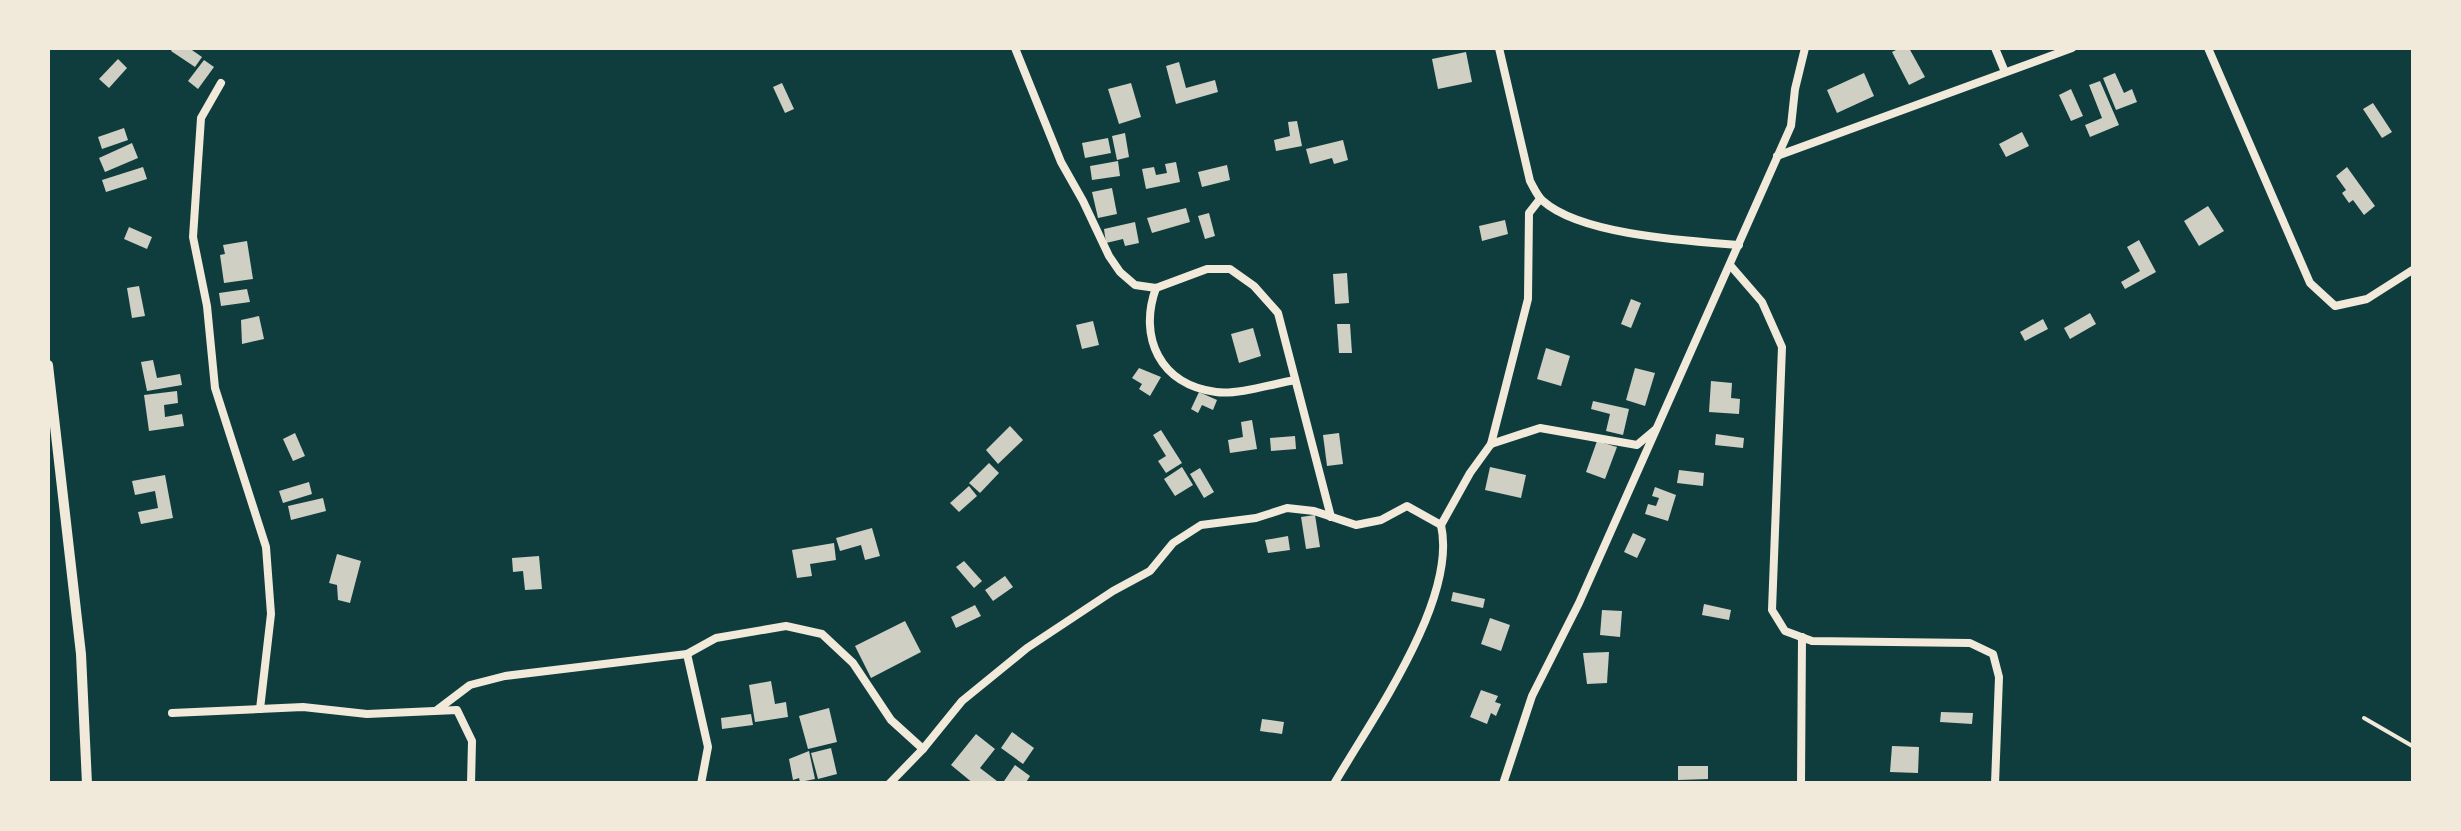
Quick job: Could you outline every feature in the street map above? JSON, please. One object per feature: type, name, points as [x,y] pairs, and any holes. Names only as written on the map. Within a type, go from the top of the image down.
[{"type":"street","points":[[1014,48],[1056,151],[1108,256],[1135,285],[1156,288],[1207,269],[1230,269],[1254,286],[1278,313],[1331,516]]},
{"type":"street","points":[[1499,48],[1530,181],[1540,199],[1564,216],[1648,238],[1739,245]]},
{"type":"street","points":[[1503,784],[1532,696],[1558,650],[1791,126],[1805,48]]},
{"type":"street","points":[[1995,48],[2004,72]]},
{"type":"street","points":[[1777,156],[2072,48]]},
{"type":"street","points":[[2208,48],[2310,283],[2335,306],[2368,299],[2414,269]]},
{"type":"street","points":[[221,83],[200,118],[193,237],[215,388],[266,548],[271,614],[260,708]]},
{"type":"street","points":[[1334,784],[1407,660],[1430,609],[1442,566],[1445,542],[1441,526],[1491,444],[1528,299],[1529,213],[1540,199]]},
{"type":"street","points":[[1730,265],[1762,302],[1782,347],[1772,610],[1785,631],[1812,641],[1970,643],[1993,654],[1999,677],[1995,784]]},
{"type":"street","points":[[1156,288],[1148,309],[1149,334],[1161,363],[1184,382],[1218,393],[1295,380]]},
{"type":"street","points":[[48,366],[81,654],[87,784]]},
{"type":"street","points":[[1491,444],[1540,428],[1638,445],[1656,429]]},
{"type":"street","points":[[889,784],[975,690],[1028,648],[1150,570],[1173,543],[1201,525],[1256,518],[1287,508],[1356,525],[1380,520],[1407,506],[1441,526]]},
{"type":"street","points":[[437,710],[470,685],[506,676],[687,654],[716,638],[786,626],[822,634],[853,663],[891,720],[923,749]]},
{"type":"street","points":[[1801,784],[1802,637]]},
{"type":"street","points":[[687,654],[708,746],[702,784]]},
{"type":"street","points":[[172,713],[304,707],[367,714],[456,710],[472,741],[471,784]]},
{"type":"path","points":[[2364,718],[2414,747]]},
{"type":"building","points":[[189,48],[202,57],[195,67],[171,51]]},
{"type":"building","points":[[1909,48],[1925,77],[1909,85],[1892,52]]},
{"type":"building","points":[[1466,52],[1472,82],[1438,89],[1432,59]]},
{"type":"building","points":[[118,59],[127,68],[109,88],[99,79]]},
{"type":"building","points":[[204,60],[214,67],[198,89],[188,81]]},
{"type":"building","points":[[1179,62],[1186,88],[1215,80],[1218,92],[1176,104],[1166,66]]},
{"type":"building","points":[[1864,73],[1874,96],[1837,113],[1827,90]]},
{"type":"building","points":[[2115,73],[2124,93],[2132,89],[2137,102],[2116,110],[2103,78]]},
{"type":"building","points":[[2100,81],[2119,125],[2090,137],[2085,125],[2102,118],[2089,85]]},
{"type":"building","points":[[782,83],[794,109],[785,113],[773,87]]},
{"type":"building","points":[[1131,83],[1141,117],[1119,124],[1108,89]]},
{"type":"building","points":[[2071,89],[2083,116],[2071,121],[2059,95]]},
{"type":"building","points":[[2373,103],[2392,132],[2382,138],[2363,109]]},
{"type":"building","points":[[1297,121],[1302,146],[1276,151],[1274,140],[1290,136],[1288,122]]},
{"type":"building","points":[[124,128],[128,140],[102,149],[98,137]]},
{"type":"building","points":[[2022,132],[2029,146],[2006,157],[1999,144]]},
{"type":"building","points":[[1125,133],[1129,157],[1117,160],[1112,136]]},
{"type":"building","points":[[1108,138],[1111,153],[1085,158],[1082,143]]},
{"type":"building","points":[[1343,140],[1348,160],[1334,164],[1332,158],[1310,164],[1306,149]]},
{"type":"building","points":[[132,143],[138,158],[105,172],[99,158]]},
{"type":"building","points":[[1118,161],[1120,176],[1092,180],[1090,166]]},
{"type":"building","points":[[1176,162],[1180,182],[1146,189],[1142,169],[1154,167],[1156,175],[1167,173],[1165,164]]},
{"type":"building","points":[[1227,165],[1230,180],[1202,187],[1198,172]]},
{"type":"building","points":[[143,167],[147,179],[106,192],[102,180]]},
{"type":"building","points":[[2347,167],[2375,206],[2364,215],[2342,193],[2346,190],[2336,176]]},
{"type":"building","points":[[1112,188],[1117,214],[1098,218],[1092,192]]},
{"type":"building","points":[[2208,206],[2224,231],[2199,246],[2184,221]]},
{"type":"building","points":[[1186,208],[1190,222],[1152,233],[1147,218]]},
{"type":"building","points":[[1209,213],[1215,236],[1205,239],[1198,216]]},
{"type":"building","points":[[1505,220],[1508,234],[1482,241],[1479,226]]},
{"type":"building","points":[[1135,222],[1139,243],[1125,246],[1123,239],[1106,243],[1104,229]]},
{"type":"building","points":[[129,227],[152,237],[147,249],[124,239]]},
{"type":"building","points":[[2139,240],[2156,272],[2125,289],[2121,282],[2140,271],[2127,247]]},
{"type":"building","points":[[247,241],[253,279],[224,283],[220,255],[225,254],[223,245]]},
{"type":"building","points":[[1347,273],[1349,303],[1335,304],[1333,274]]},
{"type":"building","points":[[139,286],[145,316],[132,318],[127,288]]},
{"type":"building","points":[[247,289],[250,302],[221,306],[219,293]]},
{"type":"building","points":[[1631,299],[1641,303],[1631,328],[1621,324]]},
{"type":"building","points":[[2090,313],[2096,324],[2070,339],[2064,328]]},
{"type":"building","points":[[259,316],[264,339],[242,344],[241,320]]},
{"type":"building","points":[[2043,319],[2048,329],[2025,341],[2020,332]]},
{"type":"building","points":[[1093,321],[1099,345],[1082,349],[1076,325]]},
{"type":"building","points":[[1337,324],[1350,324],[1352,353],[1339,353]]},
{"type":"building","points":[[1253,328],[1261,356],[1239,363],[1231,334]]},
{"type":"building","points":[[1546,348],[1570,356],[1561,386],[1537,379]]},
{"type":"building","points":[[153,360],[157,378],[180,374],[182,385],[147,391],[141,362]]},
{"type":"building","points":[[1139,368],[1161,377],[1150,396],[1132,378]]},
{"type":"building","points":[[1635,368],[1655,373],[1645,406],[1626,400]]},
{"type":"building","points":[[1711,381],[1732,383],[1731,398],[1740,399],[1739,414],[1709,412]]},
{"type":"building","points":[[177,391],[178,403],[164,405],[165,417],[182,414],[184,426],[149,431],[144,395]]},
{"type":"building","points":[[1199,392],[1217,400],[1213,410],[1202,405],[1198,413],[1191,409]]},
{"type":"building","points":[[1593,401],[1629,409],[1623,435],[1606,431],[1610,414],[1591,409]]},
{"type":"building","points":[[1252,420],[1257,449],[1230,453],[1228,440],[1243,437],[1241,422]]},
{"type":"building","points":[[1010,426],[1023,440],[998,464],[986,450]]},
{"type":"building","points":[[1161,430],[1182,463],[1166,473],[1158,461],[1166,456],[1153,435]]},
{"type":"building","points":[[295,433],[305,456],[293,461],[283,439]]},
{"type":"building","points":[[1339,433],[1343,464],[1327,466],[1323,435]]},
{"type":"building","points":[[1716,434],[1744,438],[1743,448],[1715,445]]},
{"type":"building","points":[[1295,436],[1296,449],[1271,451],[1270,438]]},
{"type":"building","points":[[1597,441],[1617,447],[1605,479],[1586,472]]},
{"type":"building","points":[[989,463],[999,473],[980,493],[969,483]]},
{"type":"building","points":[[1182,467],[1193,485],[1175,496],[1164,479]]},
{"type":"building","points":[[1490,467],[1526,475],[1521,498],[1485,490]]},
{"type":"building","points":[[1200,468],[1214,492],[1204,498],[1190,474]]},
{"type":"building","points":[[1679,470],[1704,473],[1703,486],[1677,483]]},
{"type":"building","points":[[165,475],[173,518],[141,524],[138,512],[158,508],[155,491],[135,495],[132,481]]},
{"type":"building","points":[[309,482],[312,494],[283,503],[279,491]]},
{"type":"building","points":[[969,486],[977,496],[959,512],[950,503]]},
{"type":"building","points":[[1655,487],[1676,495],[1668,521],[1645,514],[1648,504],[1656,506],[1659,498],[1652,496]]},
{"type":"building","points":[[323,498],[326,511],[291,520],[288,506]]},
{"type":"building","points":[[1315,515],[1320,547],[1306,549],[1301,517]]},
{"type":"building","points":[[872,528],[880,556],[865,560],[861,545],[840,551],[836,538]]},
{"type":"building","points":[[1633,533],[1646,539],[1637,558],[1624,552]]},
{"type":"building","points":[[1288,536],[1290,550],[1268,553],[1265,540]]},
{"type":"building","points":[[834,543],[836,560],[810,564],[812,576],[797,578],[792,550]]},
{"type":"building","points":[[337,554],[361,561],[350,603],[338,600],[337,585],[329,583]]},
{"type":"building","points":[[539,556],[542,589],[525,590],[523,571],[513,572],[512,558]]},
{"type":"building","points":[[964,561],[982,581],[974,588],[956,567]]},
{"type":"building","points":[[1005,576],[1013,587],[993,601],[985,590]]},
{"type":"building","points":[[1453,592],[1485,599],[1483,608],[1451,601]]},
{"type":"building","points":[[1704,604],[1731,610],[1729,620],[1702,615]]},
{"type":"building","points":[[975,605],[981,616],[956,628],[951,617]]},
{"type":"building","points":[[1602,610],[1622,611],[1620,637],[1600,635]]},
{"type":"building","points":[[1490,618],[1510,625],[1501,651],[1481,644]]},
{"type":"building","points":[[905,621],[921,652],[871,678],[855,646]]},
{"type":"building","points":[[1609,652],[1607,683],[1587,684],[1583,653]]},
{"type":"building","points":[[771,681],[775,704],[786,702],[788,717],[755,722],[749,685]]},
{"type":"building","points":[[1481,690],[1498,696],[1495,702],[1501,704],[1496,716],[1491,713],[1487,724],[1470,717]]},
{"type":"building","points":[[829,708],[837,742],[808,749],[799,716]]},
{"type":"building","points":[[1941,712],[1973,713],[1972,724],[1940,722]]},
{"type":"building","points":[[751,714],[753,725],[722,729],[721,718]]},
{"type":"building","points":[[1262,719],[1284,722],[1282,734],[1260,731]]},
{"type":"building","points":[[1012,732],[1034,748],[1023,764],[1001,748]]},
{"type":"building","points":[[976,734],[995,749],[980,768],[997,781],[995,784],[974,784],[951,765]]},
{"type":"building","points":[[1892,746],[1919,747],[1918,773],[1890,772]]},
{"type":"building","points":[[831,748],[837,774],[818,779],[811,753]]},
{"type":"building","points":[[809,751],[815,779],[793,780],[789,759]]},
{"type":"building","points":[[1015,765],[1030,776],[1025,784],[1002,784]]},
{"type":"building","points":[[1678,766],[1708,766],[1708,779],[1678,780]]}]
